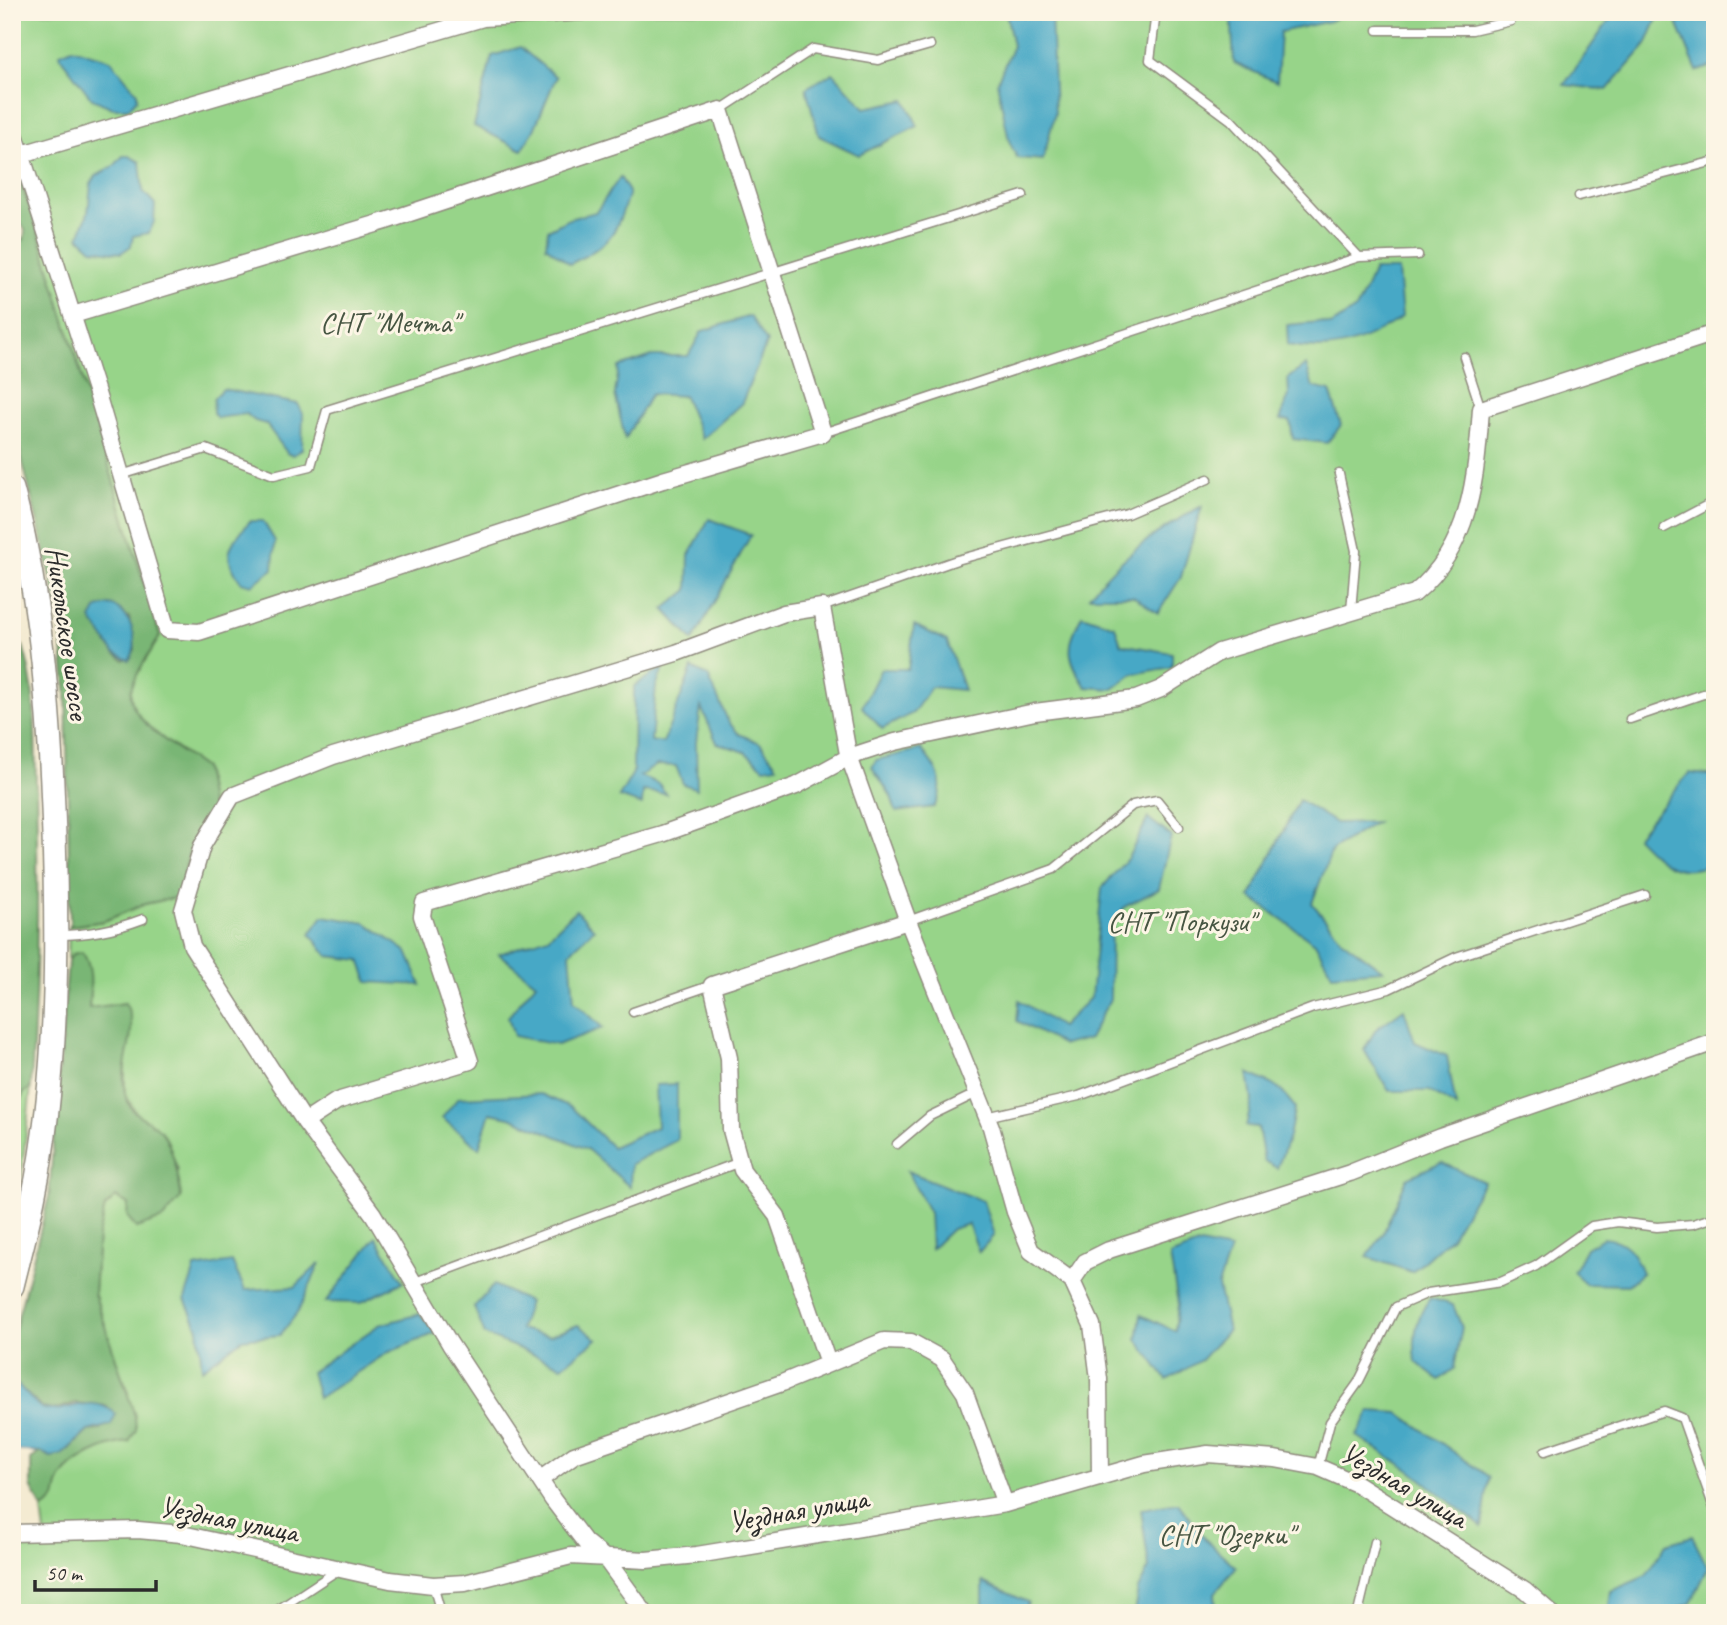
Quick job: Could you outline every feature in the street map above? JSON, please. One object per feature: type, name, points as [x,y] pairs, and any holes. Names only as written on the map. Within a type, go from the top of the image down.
[{"type":"main road","name":"Никольское шоссе","points":[[12,489],[31,577],[49,711],[55,935],[51,1051],[39,1163],[12,1286]]},
{"type":"street","points":[[16,155],[483,19],[583,12]]},
{"type":"street","points":[[12,125],[16,155],[73,315],[167,630],[199,632],[663,480],[823,433],[720,110],[386,221],[73,315]]},
{"type":"street","points":[[306,1122],[337,1101],[470,1061],[422,916],[424,903],[662,834],[796,786],[849,757],[895,742],[1035,712],[1136,699],[1161,689],[1219,653],[1415,593],[1436,576],[1451,553],[1467,511],[1477,465],[1481,409],[1715,333]]},
{"type":"street","points":[[645,1613],[605,1558],[586,1542],[450,1344],[373,1214],[306,1122],[192,946],[183,910],[202,846],[232,796],[333,756],[676,653],[784,613],[822,607],[849,757],[908,922],[986,1117],[1015,1212],[1031,1251],[1072,1281],[1092,1325],[1099,1379],[1100,1477]]},
{"type":"street","points":[[828,1363],[777,1216],[742,1170],[731,1130],[729,1058],[712,985],[908,922]]},
{"type":"street","points":[[1072,1281],[1085,1262],[1108,1250],[1350,1173],[1440,1137],[1715,1041]]},
{"type":"street","points":[[541,1479],[574,1455],[782,1383],[884,1341],[911,1342],[942,1359],[965,1393],[1005,1504]]},
{"type":"street","name":"Уездная улица","points":[[12,1533],[138,1530],[182,1534],[339,1570],[433,1585],[465,1583],[571,1556],[646,1560],[697,1555],[1005,1504],[1144,1464],[1208,1454],[1275,1459],[1318,1467],[1357,1484],[1525,1590],[1551,1613]]},
{"type":"lane","points":[[1156,12],[1150,60],[1231,120],[1359,257]]},
{"type":"lane","points":[[1378,30],[1472,30],[1511,21],[1514,12]]},
{"type":"lane","points":[[720,110],[813,49],[878,60],[930,45]]},
{"type":"lane","points":[[1579,196],[1715,161]]},
{"type":"lane","points":[[121,475],[206,449],[274,475],[311,466],[327,410],[1023,195]]},
{"type":"lane","points":[[823,433],[1359,257],[1418,255]]},
{"type":"lane","points":[[1464,357],[1481,409]]},
{"type":"lane","points":[[1339,474],[1356,551],[1351,611]]},
{"type":"lane","points":[[822,607],[957,560],[1127,514],[1208,479]]},
{"type":"lane","points":[[1664,528],[1715,502]]},
{"type":"lane","points":[[1630,719],[1715,690]]},
{"type":"lane","points":[[908,922],[1054,869],[1133,805],[1157,800],[1179,827]]},
{"type":"lane","points":[[986,1117],[1079,1096],[1313,1008],[1389,989],[1469,953],[1645,895]]},
{"type":"lane","points":[[55,935],[82,935],[114,930],[143,919]]},
{"type":"lane","points":[[633,1012],[712,985]]},
{"type":"lane","points":[[897,1144],[930,1116],[975,1094]]},
{"type":"lane","points":[[415,1282],[740,1162]]},
{"type":"lane","points":[[1318,1467],[1331,1422],[1358,1383],[1396,1307],[1428,1293],[1502,1282],[1536,1266],[1591,1226],[1618,1222],[1657,1227],[1693,1224],[1715,1217]]},
{"type":"lane","points":[[1545,1451],[1664,1411],[1682,1418],[1715,1511]]},
{"type":"lane","points":[[1358,1613],[1374,1542]]},
{"type":"lane","points":[[273,1613],[339,1570]]},
{"type":"lane","points":[[433,1585],[441,1613]]},
{"type":"green space","name":"СНТ \"Поркузи\"","points":[[12,12],[1715,12],[1715,1613],[12,1613],[12,1540],[46,1541],[42,1509],[55,1498],[58,1483],[66,1471],[91,1453],[129,1442],[128,1389],[113,1357],[107,1329],[94,1293],[98,1235],[105,1207],[116,1197],[128,1204],[178,1170],[162,1132],[141,1120],[125,1095],[125,1003],[89,1009],[90,976],[73,954],[68,961],[69,926],[104,921],[145,904],[179,897],[190,848],[211,809],[204,768],[146,724],[132,702],[131,690],[136,677],[160,636],[33,215],[12,157]]},
{"type":"green space","points":[[12,171],[16,173],[33,215],[160,636],[136,677],[131,690],[132,702],[146,724],[204,768],[211,809],[190,848],[179,897],[145,904],[104,921],[70,926],[66,688],[58,606],[12,419],[12,232],[15,237],[24,240],[25,230],[12,208]],"holes":[[[118,610],[129,617],[135,650],[124,660],[114,653],[97,627]]]},
{"type":"green space","points":[[15,643],[23,646],[33,697],[37,897],[31,1087],[24,1093],[12,1113],[12,646]]},
{"type":"green space","points":[[82,952],[90,971],[89,1008],[125,1003],[130,1014],[131,1036],[124,1070],[127,1101],[135,1112],[161,1131],[169,1144],[181,1198],[163,1219],[136,1228],[127,1216],[128,1204],[116,1197],[105,1207],[98,1235],[94,1293],[135,1416],[136,1430],[129,1442],[101,1449],[74,1464],[58,1483],[53,1502],[42,1509],[31,1486],[31,1459],[41,1452],[51,1457],[71,1448],[88,1431],[100,1430],[107,1406],[75,1403],[53,1410],[43,1408],[18,1386],[12,1394],[12,1341],[49,1196],[68,961],[73,954]]},
{"type":"green space","points":[[31,1087],[19,1198],[12,1221],[12,1113],[24,1093]]},
{"type":"water","points":[[1006,12],[1051,12],[1055,113],[1043,160],[1017,158],[1009,141],[997,82],[1013,46]]},
{"type":"water","points":[[1231,12],[1347,12],[1330,21],[1280,32],[1277,82],[1234,63]]},
{"type":"water","points":[[1615,12],[1647,12],[1657,19],[1646,45],[1607,90],[1564,85]]},
{"type":"water","points":[[1678,12],[1706,12],[1715,17],[1715,66],[1697,71],[1677,23]]},
{"type":"water","points":[[520,47],[556,77],[534,130],[522,150],[474,126],[492,56]]},
{"type":"water","points":[[72,48],[111,60],[137,93],[137,99],[129,108],[113,108],[92,99],[61,58],[60,53]]},
{"type":"water","points":[[833,73],[865,108],[905,100],[918,126],[859,155],[819,136],[806,88]]},
{"type":"water","points":[[123,156],[140,162],[143,191],[155,204],[154,222],[149,233],[133,236],[131,246],[121,253],[92,249],[79,237],[88,212],[91,184],[96,176],[114,166]]},
{"type":"water","points":[[620,177],[629,192],[620,219],[610,237],[595,250],[570,264],[546,246],[548,230],[569,219],[596,212]]},
{"type":"water","points":[[1374,270],[1398,270],[1402,317],[1374,334],[1348,344],[1320,348],[1288,345],[1287,325],[1319,322],[1331,325],[1357,308]]},
{"type":"water","points":[[750,316],[767,342],[742,403],[702,439],[684,396],[651,394],[625,439],[615,394],[619,367],[652,356],[688,356],[702,331]]},
{"type":"water","points":[[1306,365],[1313,387],[1330,391],[1341,425],[1327,443],[1293,439],[1290,421],[1280,420],[1289,395],[1288,378]]},
{"type":"water","points":[[223,389],[298,404],[303,414],[302,449],[293,455],[288,454],[266,424],[255,421],[246,414],[217,418],[213,413],[214,398]]},
{"type":"water","points":[[1202,506],[1181,577],[1158,613],[1133,596],[1089,596],[1114,568],[1141,545]]},
{"type":"water","points":[[709,519],[751,535],[693,641],[664,609],[688,590],[689,555]]},
{"type":"water","points":[[250,521],[263,521],[275,541],[273,569],[252,585],[241,582],[229,557],[232,544]]},
{"type":"water","points":[[109,605],[123,612],[132,628],[135,645],[129,660],[114,653],[91,619],[97,608]]},
{"type":"water","points":[[1082,615],[1115,626],[1121,644],[1172,653],[1172,667],[1133,674],[1113,689],[1086,687],[1070,651],[1073,635]]},
{"type":"water","points":[[914,625],[947,641],[964,690],[931,687],[913,713],[882,729],[862,707],[881,669],[908,669]]},
{"type":"water","points":[[664,667],[656,686],[651,741],[663,743],[692,668],[708,676],[729,723],[739,734],[760,743],[777,766],[764,768],[745,752],[717,743],[701,707],[696,742],[697,789],[683,784],[676,766],[657,765],[640,776],[659,784],[666,794],[643,791],[642,805],[619,797],[633,773],[634,686]]},
{"type":"water","points":[[921,749],[939,776],[938,799],[934,807],[896,812],[891,796],[872,767],[876,760]]},
{"type":"water","points":[[1689,773],[1715,776],[1715,863],[1701,868],[1680,869],[1662,861],[1636,837]]},
{"type":"water","points":[[1299,800],[1336,823],[1376,822],[1332,850],[1312,903],[1342,940],[1383,970],[1332,974],[1315,943],[1250,897]]},
{"type":"water","points":[[1148,818],[1171,836],[1159,889],[1124,907],[1111,929],[1110,999],[1089,1039],[1063,1045],[1017,1021],[1019,1000],[1061,1027],[1091,997],[1102,888],[1128,858]]},
{"type":"water","points":[[576,910],[594,929],[570,952],[574,1001],[603,1028],[557,1045],[514,1036],[508,1017],[536,983],[499,954],[548,937]]},
{"type":"water","points":[[323,916],[366,923],[407,952],[421,985],[368,982],[360,960],[328,956],[310,934]]},
{"type":"water","points":[[1404,1009],[1415,1042],[1447,1056],[1456,1107],[1429,1091],[1389,1091],[1364,1050],[1376,1029]]},
{"type":"water","points":[[1248,1073],[1279,1088],[1295,1107],[1289,1137],[1277,1168],[1264,1161],[1258,1127],[1246,1126],[1252,1101]]},
{"type":"water","points":[[677,1084],[677,1140],[631,1164],[630,1187],[587,1149],[510,1117],[490,1113],[479,1148],[442,1118],[458,1098],[541,1094],[571,1107],[612,1147],[657,1127],[655,1085]]},
{"type":"water","points":[[1441,1162],[1484,1182],[1451,1237],[1412,1272],[1367,1257],[1383,1234],[1407,1178]]},
{"type":"water","points":[[907,1171],[983,1201],[994,1235],[979,1252],[968,1224],[952,1229],[931,1249],[929,1213]]},
{"type":"water","points":[[376,1237],[403,1282],[360,1303],[326,1302]]},
{"type":"water","points":[[1603,1238],[1623,1244],[1636,1259],[1642,1273],[1628,1285],[1586,1284],[1573,1272],[1586,1248]]},
{"type":"water","points":[[1200,1244],[1230,1250],[1218,1286],[1228,1330],[1201,1360],[1167,1380],[1137,1339],[1141,1315],[1175,1331],[1178,1304],[1170,1256]]},
{"type":"water","points":[[232,1262],[245,1290],[295,1287],[320,1263],[298,1312],[280,1335],[242,1339],[202,1369],[198,1329],[185,1299],[195,1268]]},
{"type":"water","points":[[494,1285],[529,1302],[520,1329],[549,1336],[578,1325],[597,1339],[562,1366],[485,1335],[474,1307]]},
{"type":"water","points":[[1430,1298],[1453,1305],[1462,1327],[1454,1369],[1439,1380],[1416,1362],[1416,1328]]},
{"type":"water","points":[[420,1314],[436,1333],[387,1353],[318,1398],[311,1372],[379,1325]]},
{"type":"water","points":[[18,1385],[42,1408],[50,1410],[96,1404],[116,1414],[111,1425],[88,1431],[62,1455],[51,1457],[41,1452],[12,1450],[12,1394]]},
{"type":"water","points":[[1370,1411],[1399,1413],[1489,1477],[1482,1527],[1411,1471],[1357,1436]]},
{"type":"water","points":[[1178,1503],[1205,1539],[1236,1567],[1215,1593],[1216,1613],[1134,1613],[1138,1589],[1149,1568],[1141,1509]]},
{"type":"water","points":[[1692,1536],[1708,1568],[1691,1603],[1667,1613],[1608,1613],[1611,1591],[1646,1576],[1666,1544]]},
{"type":"water","points":[[983,1582],[1028,1602],[1024,1613],[983,1613]]},
{"type":"park label","name":"СНТ \"Мечта\"","points":[[389,322]]},
{"type":"park label","name":"СНТ \"Озерки\"","points":[[1226,1534]]}]
